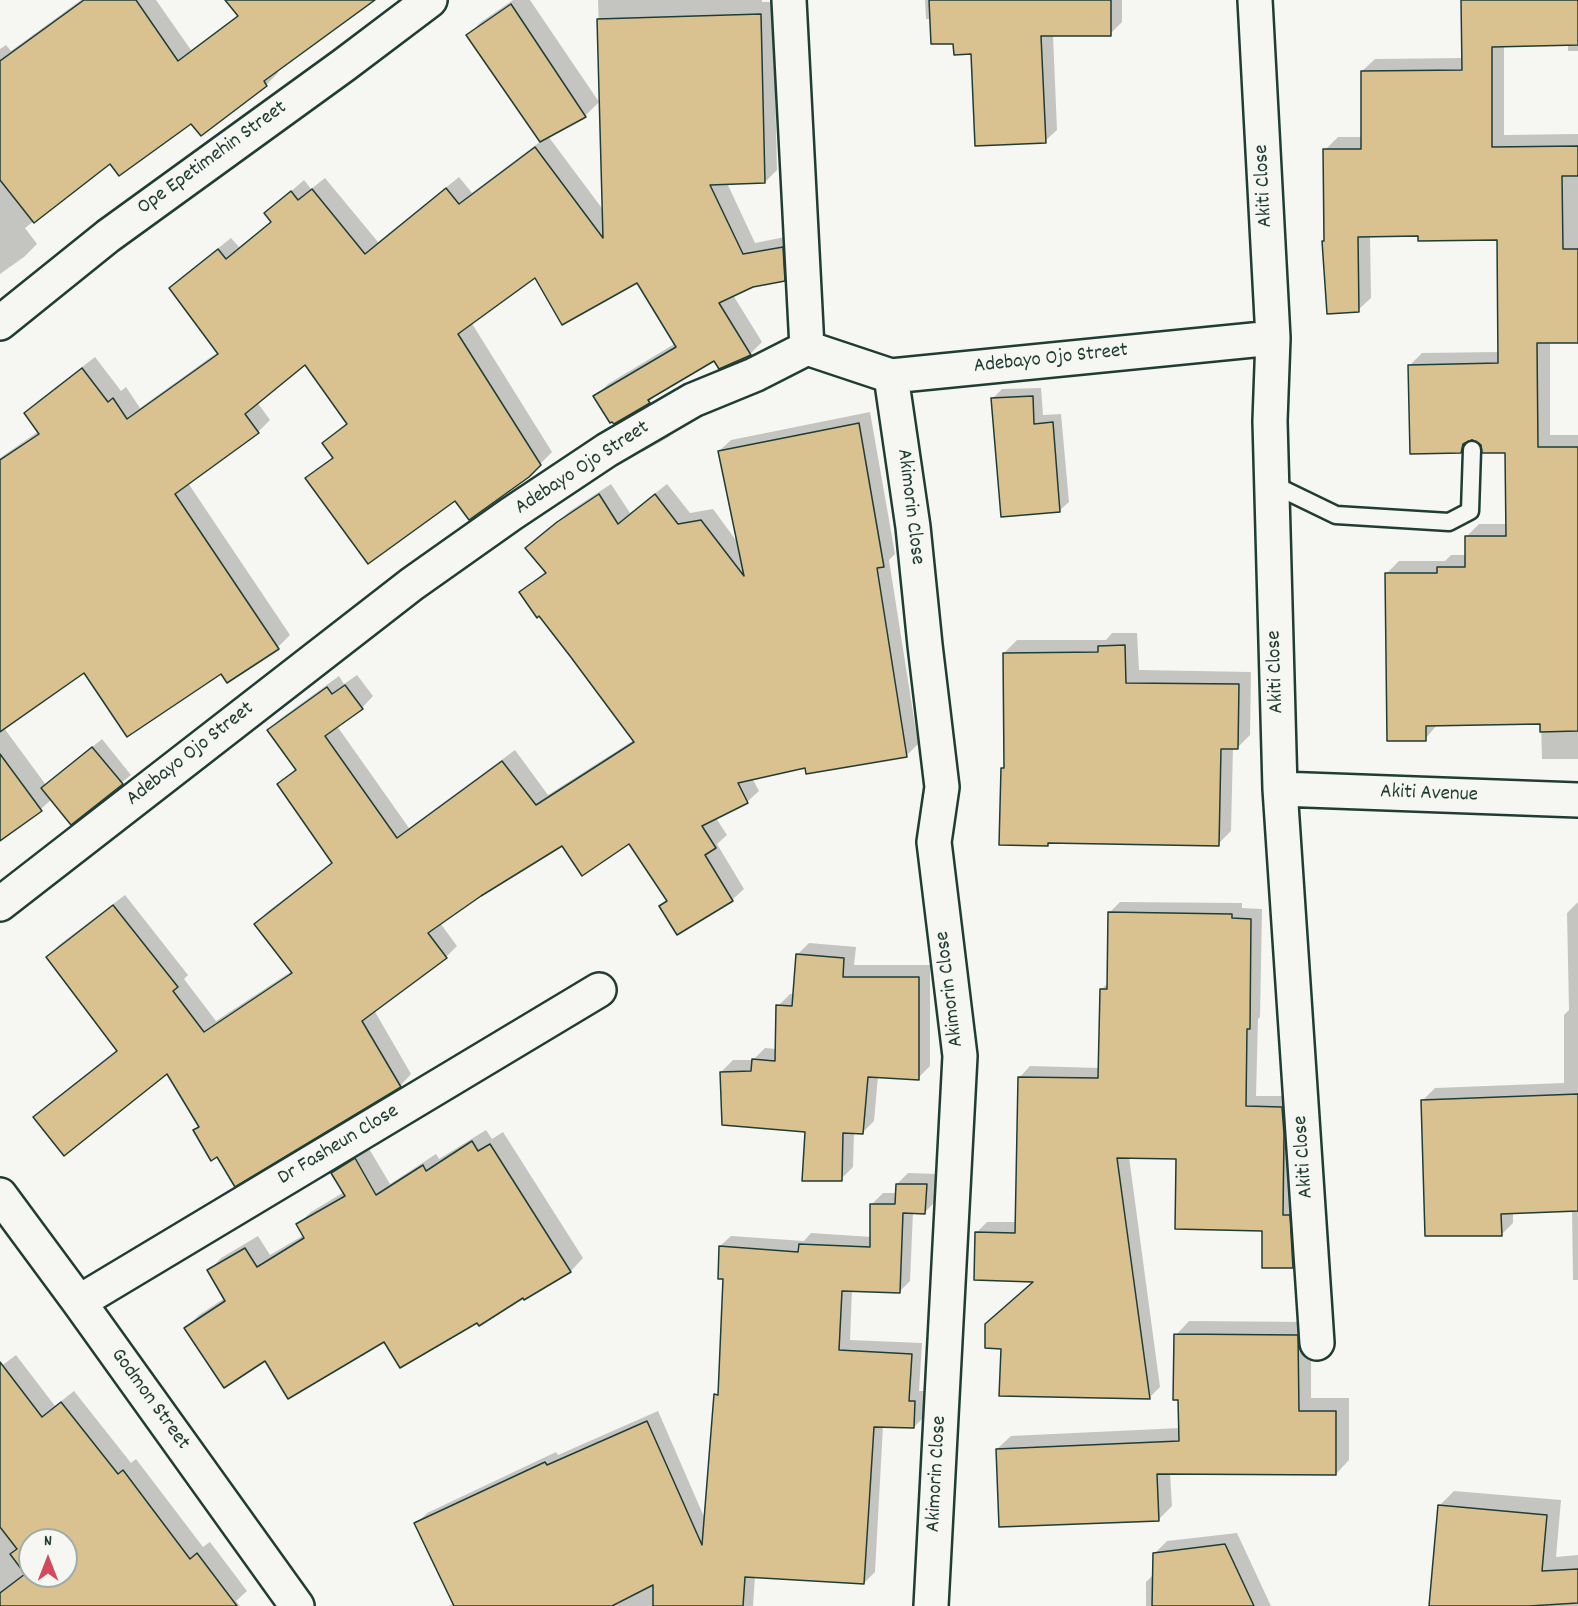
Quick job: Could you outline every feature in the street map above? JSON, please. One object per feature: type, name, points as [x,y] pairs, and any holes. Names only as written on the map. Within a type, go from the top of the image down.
[{"type":"street","name":"Ope Epetimehin Street","points":[[0,322],[108,236],[430,0]]},
{"type":"street","points":[[789,0],[807,348]]},
{"type":"street","name":"Akiti Close","points":[[1255,0],[1273,338],[1270,421],[1280,789],[1317,1343]]},
{"type":"street","name":"Adebayo Ojo Street","points":[[0,904],[412,584],[511,514],[608,450],[693,400],[754,375],[807,348],[891,376],[1273,338]]},
{"type":"street","name":"Akimorin Close","points":[[891,376],[913,527],[942,787],[934,842],[960,1056],[931,1606]]},
{"type":"street","name":"Akiti Avenue","points":[[1280,789],[1578,800]]},
{"type":"street","name":"Dr Fasheun Close","points":[[79,1302],[599,990]]},
{"type":"street","name":"Godmon Street","points":[[0,1195],[297,1606]]},
{"type":"lane","points":[[1272,484],[1336,515],[1449,522],[1470,511],[1472,450]]},
{"type":"building","points":[[84,0],[136,0],[178,61],[238,16],[225,0],[375,0],[264,81],[267,86],[201,136],[191,124],[119,176],[110,164],[34,223],[0,180],[0,61]]},
{"type":"building","points":[[929,0],[1111,0],[1111,36],[1041,36],[1046,143],[975,146],[971,54],[954,55],[953,44],[931,44]]},
{"type":"building","points":[[1461,0],[1578,0],[1578,45],[1492,47],[1492,147],[1578,146],[1578,176],[1562,176],[1563,249],[1578,249],[1578,343],[1537,343],[1538,447],[1578,447],[1578,731],[1540,732],[1540,724],[1426,726],[1426,741],[1387,741],[1385,573],[1437,573],[1437,567],[1465,567],[1465,536],[1506,536],[1505,453],[1482,453],[1481,445],[1472,440],[1463,444],[1461,453],[1410,454],[1408,365],[1498,363],[1497,240],[1418,241],[1418,236],[1358,237],[1359,312],[1327,314],[1322,241],[1324,241],[1323,149],[1361,149],[1361,71],[1462,70]]},
{"type":"building","points":[[511,4],[586,117],[540,142],[466,35]]},
{"type":"building","points":[[761,14],[765,183],[710,185],[743,254],[783,247],[785,281],[753,287],[719,303],[751,355],[719,369],[714,361],[648,400],[650,403],[614,424],[610,423],[593,396],[676,347],[637,283],[562,325],[535,278],[458,334],[541,465],[529,477],[469,520],[455,501],[368,564],[305,478],[333,458],[322,443],[347,424],[305,365],[245,414],[259,433],[175,494],[279,649],[227,683],[221,674],[127,737],[84,673],[0,732],[0,460],[39,434],[24,413],[82,368],[108,402],[113,398],[127,419],[218,354],[169,288],[218,249],[226,259],[271,222],[264,213],[291,191],[298,200],[312,189],[365,254],[446,188],[459,204],[535,147],[603,238],[597,19]]},
{"type":"building","points":[[1033,396],[1034,424],[1053,422],[1060,512],[1001,517],[991,398]]},
{"type":"building","points":[[859,423],[884,567],[877,568],[907,757],[806,774],[805,768],[738,783],[748,803],[702,826],[716,848],[705,855],[733,901],[677,935],[659,906],[667,901],[629,844],[582,876],[562,846],[481,896],[428,933],[447,958],[362,1021],[401,1087],[235,1187],[217,1157],[211,1161],[193,1130],[199,1127],[167,1074],[64,1156],[33,1117],[117,1051],[46,957],[113,905],[178,987],[173,991],[204,1032],[292,973],[254,924],[332,863],[277,784],[296,770],[267,730],[327,687],[332,694],[345,685],[363,709],[325,736],[397,838],[502,761],[536,805],[634,742],[519,592],[546,573],[525,548],[557,522],[599,494],[618,524],[655,494],[678,524],[701,520],[744,576],[718,451]]},
{"type":"building","points":[[1125,645],[1126,683],[1239,684],[1238,749],[1221,749],[1219,846],[1048,843],[1048,846],[999,845],[1001,768],[1004,768],[1003,653],[1098,652],[1098,646]]},
{"type":"building","points":[[92,747],[123,784],[71,825],[41,788]]},
{"type":"building","points":[[0,754],[42,811],[0,841]]},
{"type":"building","points":[[1108,912],[1232,914],[1232,918],[1251,919],[1250,1029],[1247,1029],[1246,1106],[1282,1107],[1283,1215],[1290,1215],[1293,1268],[1262,1268],[1262,1231],[1175,1229],[1176,1159],[1117,1158],[1150,1399],[999,1396],[1001,1349],[985,1348],[985,1324],[1033,1282],[974,1280],[975,1232],[1015,1233],[1018,1077],[1098,1078],[1100,989],[1107,989]]},
{"type":"building","points":[[796,954],[844,958],[843,977],[919,977],[919,1080],[868,1077],[863,1134],[843,1133],[842,1181],[802,1181],[805,1132],[722,1125],[720,1072],[751,1071],[752,1059],[775,1061],[776,1005],[792,1006]]},
{"type":"building","points":[[1578,1094],[1578,1211],[1501,1214],[1502,1236],[1425,1236],[1421,1100]]},
{"type":"building","points":[[472,1141],[478,1151],[490,1144],[571,1272],[524,1300],[523,1298],[479,1326],[477,1323],[400,1368],[384,1342],[288,1399],[265,1361],[224,1388],[184,1328],[225,1301],[207,1270],[245,1248],[257,1267],[304,1238],[296,1224],[345,1196],[331,1173],[355,1158],[376,1195],[423,1165],[426,1171]]},
{"type":"building","points":[[896,1184],[927,1184],[925,1214],[903,1213],[900,1293],[842,1291],[839,1350],[912,1354],[909,1401],[915,1401],[914,1428],[874,1427],[864,1584],[745,1577],[743,1606],[653,1606],[653,1585],[612,1606],[454,1606],[414,1523],[545,1462],[547,1465],[647,1421],[702,1545],[714,1394],[718,1395],[723,1279],[718,1279],[719,1246],[798,1252],[799,1244],[870,1247],[870,1204],[895,1204]]},
{"type":"building","points":[[1174,1334],[1298,1335],[1299,1411],[1336,1411],[1336,1475],[1157,1474],[1159,1521],[999,1527],[996,1449],[1179,1441],[1178,1400],[1173,1400]]},
{"type":"building","points":[[0,1362],[42,1417],[61,1402],[118,1474],[123,1470],[190,1559],[197,1553],[237,1606],[0,1606],[0,1593],[18,1579],[18,1588],[78,1588],[78,1528],[18,1528],[18,1565],[10,1554],[17,1549],[0,1527]]},
{"type":"building","points":[[1438,1505],[1547,1515],[1542,1571],[1578,1569],[1578,1603],[1529,1606],[1429,1606]]},
{"type":"building","points":[[1225,1544],[1254,1606],[1152,1606],[1153,1553]]}]
